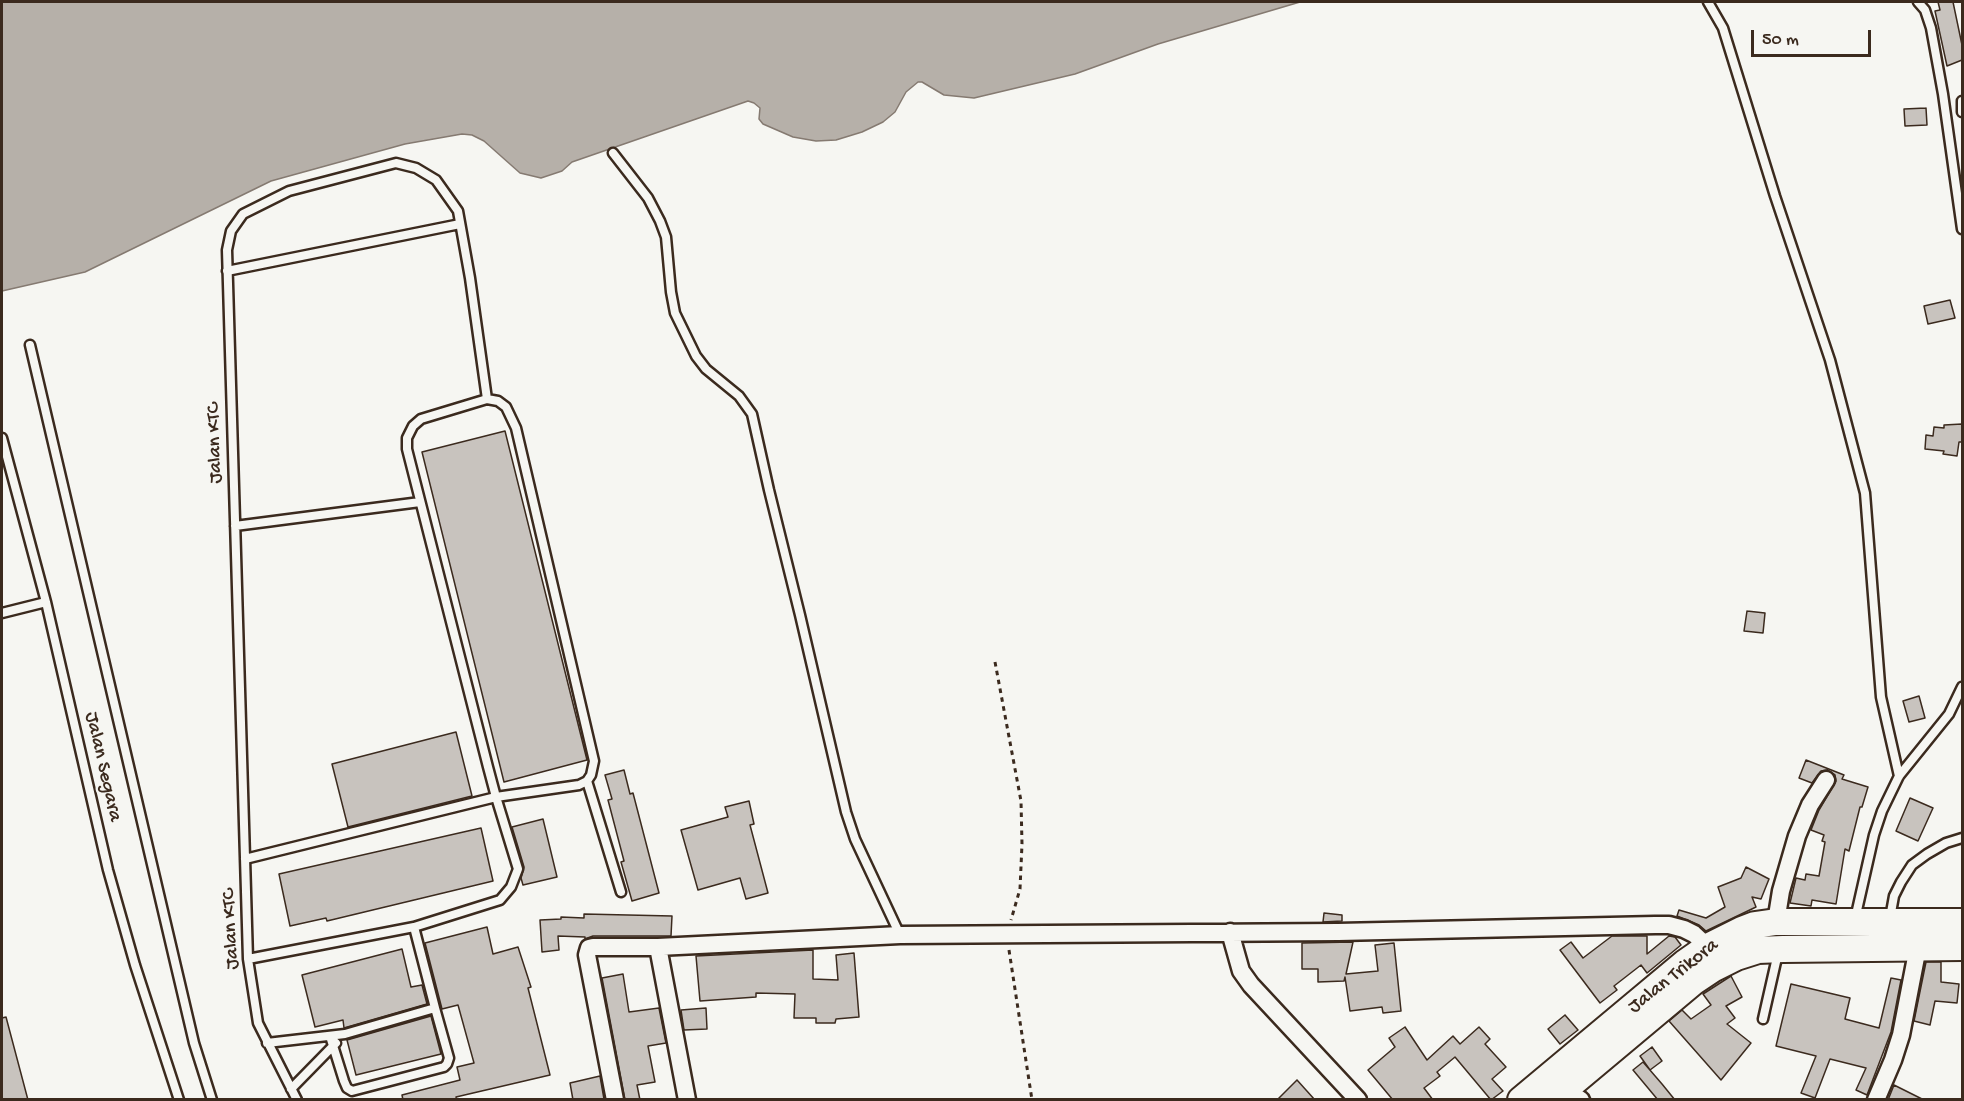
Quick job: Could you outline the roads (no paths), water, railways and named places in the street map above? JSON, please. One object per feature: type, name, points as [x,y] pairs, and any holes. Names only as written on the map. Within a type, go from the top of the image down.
[{"type":"main road","name":"Jalan Trikora","points":[[1547,1094],[1685,963],[1708,947],[1755,925],[1776,922],[1889,922],[1962,939]]},
{"type":"main road","name":"Jalan Trikora","points":[[1547,1094],[1693,982],[1736,957],[1758,950],[1918,947],[1962,939]]},
{"type":"street","points":[[1776,922],[1780,891],[1797,836],[1810,805],[1826,780]]},
{"type":"street","points":[[615,1100],[587,951],[592,947],[658,947],[900,935],[1338,932],[1669,925],[1694,934],[1708,947]]},
{"type":"street","points":[[1230,932],[1241,971],[1251,985],[1358,1100]]},
{"type":"street","points":[[658,947],[687,1100]]},
{"type":"street","points":[[1876,1100],[1893,1060],[1900,1035],[1918,947]]},
{"type":"lane","points":[[1708,2],[1723,28],[1775,196],[1830,360],[1865,493],[1881,697],[1899,776]]},
{"type":"lane","points":[[1918,2],[1925,10],[1931,28],[1962,229]]},
{"type":"lane","points":[[1962,100],[1962,112]]},
{"type":"lane","points":[[613,153],[648,198],[660,221],[666,237],[675,313],[696,356],[706,369],[739,396],[752,414],[846,812],[855,839],[900,935]]},
{"type":"lane","name":"Jalan KTC","points":[[297,1100],[258,1023],[248,959],[227,271],[227,250],[231,231],[243,214],[289,192],[396,163],[416,168],[436,180],[458,211],[487,399]]},
{"type":"lane","points":[[227,271],[460,224]]},
{"type":"lane","points":[[30,345],[194,1043],[212,1100]]},
{"type":"lane","points":[[245,859],[496,797],[579,785],[591,775],[594,761],[516,428],[506,407],[498,401],[487,399],[421,418],[413,426],[407,438],[407,449],[496,797],[518,870],[511,887],[500,900],[414,927],[248,959]]},
{"type":"lane","name":"Jalan Segara","points":[[2,438],[46,602],[108,870],[135,965],[180,1100]]},
{"type":"lane","points":[[235,526],[420,502]]},
{"type":"lane","points":[[2,613],[46,602]]},
{"type":"lane","points":[[1854,922],[1874,835],[1882,811],[1899,776],[1949,714],[1961,697],[1962,687]]},
{"type":"lane","points":[[587,780],[621,892]]},
{"type":"lane","points":[[1889,922],[1894,897],[1900,882],[1912,865],[1946,843],[1962,838]]},
{"type":"lane","points":[[330,1036],[344,1081],[352,1091],[444,1067],[447,1064],[449,1059],[414,927]]},
{"type":"lane","points":[[1763,1019],[1779,949]]},
{"type":"lane","points":[[267,1043],[345,1034],[435,1008]]},
{"type":"lane","points":[[291,1089],[345,1034]]}]
